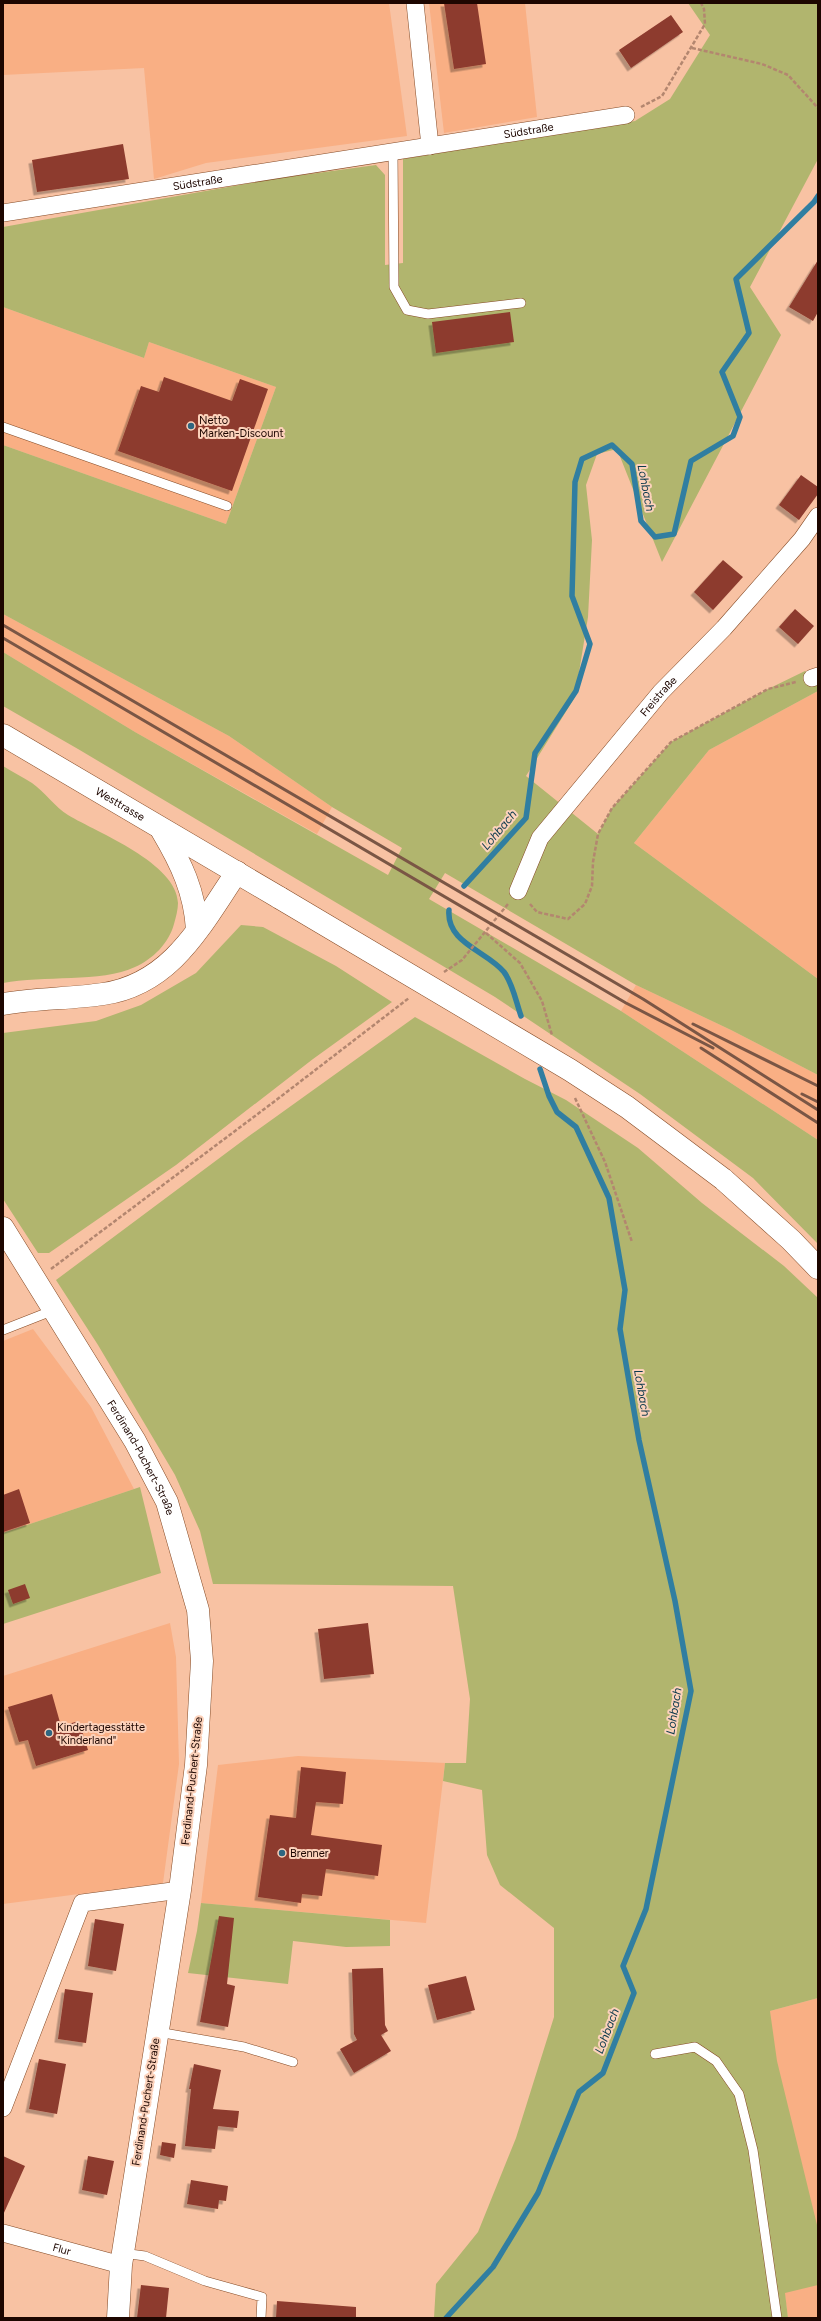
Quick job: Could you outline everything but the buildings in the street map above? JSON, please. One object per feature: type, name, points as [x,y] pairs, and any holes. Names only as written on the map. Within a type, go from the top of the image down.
[{"type":"main road","name":"Westtrasse","points":[[3,735],[570,1070],[627,1107],[722,1179],[791,1240],[818,1268]]},
{"type":"main road","points":[[161,829],[176,855],[188,881],[194,899],[197,930]]},
{"type":"main road","points":[[3,1004],[103,994],[128,989],[155,976],[171,963],[185,948],[237,872]]},
{"type":"main road","name":"Ferdinand-Puchert-Straße","points":[[3,1228],[135,1441],[167,1502],[198,1610],[202,1661],[196,1765],[180,1890],[121,2259],[118,2318]]},
{"type":"street","points":[[415,3],[430,146]]},
{"type":"street","name":"Südstraße","points":[[3,212],[626,115]]},
{"type":"street","name":"Freistraße","points":[[518,891],[540,838],[661,692],[724,628],[802,539],[818,516]]},
{"type":"street","points":[[3,2108],[82,1903],[180,1890]]},
{"type":"street","name":"Flur","points":[[3,2233],[121,2259]]},
{"type":"lane","points":[[393,151],[394,287],[407,310],[428,314],[521,304]]},
{"type":"lane","points":[[3,427],[226,506]]},
{"type":"lane","points":[[3,1330],[54,1310]]},
{"type":"lane","points":[[157,2032],[244,2047],[293,2062]]},
{"type":"lane","points":[[655,2054],[695,2047],[716,2061],[739,2094],[753,2150],[777,2318]]},
{"type":"lane","points":[[121,2259],[145,2256],[204,2281],[262,2297],[261,2318]]},
{"type":"path","points":[[626,115],[662,96],[705,24],[704,9],[701,3]]},
{"type":"path","points":[[692,48],[762,64],[788,75],[818,108]]},
{"type":"path","points":[[439,976],[462,960],[476,946],[518,891],[537,912],[568,919],[585,904],[592,886],[593,862],[598,834],[612,808],[671,742],[768,689],[815,677]]},
{"type":"path","points":[[35,1280],[275,1101],[410,996]]},
{"type":"shaded area","points":[[3,3],[389,3],[407,136],[206,163],[154,179],[144,68],[3,75]]},
{"type":"shaded area","points":[[429,3],[525,3],[537,117],[444,133]]},
{"type":"shaded area","points":[[3,307],[144,358],[149,342],[276,387],[226,524],[3,445]]},
{"type":"shaded area","points":[[3,614],[229,736],[332,807],[317,834],[135,732],[3,652]]},
{"type":"shaded area","points":[[818,691],[818,979],[634,843],[709,750]]},
{"type":"shaded area","points":[[636,985],[731,1030],[818,1075],[818,1140],[621,1011]]},
{"type":"shaded area","points":[[33,1329],[91,1407],[134,1489],[3,1533],[3,1341]]},
{"type":"shaded area","points":[[170,1623],[176,1657],[179,1764],[163,1883],[3,1904],[3,1676]]},
{"type":"shaded area","points":[[298,1756],[445,1763],[426,1923],[201,1903],[218,1765]]},
{"type":"shaded area","points":[[818,1998],[818,2318],[788,2318],[779,2251],[770,2011]]},
{"type":"green space","points":[[688,3],[818,3],[818,159],[750,287],[781,335],[662,562],[617,449],[597,454],[586,485],[592,540],[588,617],[575,697],[526,776],[598,834],[612,808],[671,742],[768,689],[805,671],[818,679],[818,691],[709,750],[634,843],[818,979],[818,1075],[731,1030],[636,985],[445,873],[429,899],[621,1011],[818,1140],[818,1244],[753,1178],[640,1094],[495,997],[3,706],[3,652],[135,732],[388,875],[402,848],[332,807],[229,736],[3,614],[3,445],[226,524],[276,387],[149,342],[144,358],[3,307],[3,227],[273,179],[376,165],[385,175],[385,265],[403,263],[403,159],[635,121],[670,99],[710,35]]},
{"type":"green space","points":[[3,766],[32,783],[68,815],[134,851],[151,862],[165,875],[174,888],[178,903],[177,913],[172,931],[168,938],[159,950],[148,960],[142,964],[121,972],[106,975],[36,979],[3,983]]},
{"type":"green space","points":[[241,925],[263,927],[336,966],[392,1002],[313,1059],[176,1165],[49,1253],[38,1253],[3,1199],[3,1033],[96,1021],[141,1005],[196,973]]},
{"type":"green space","points":[[415,1017],[525,1079],[566,1100],[638,1148],[702,1203],[784,1266],[818,1298],[818,1998],[770,2011],[777,2061],[818,2229],[818,2285],[785,2293],[788,2318],[434,2318],[436,2284],[478,2232],[516,2138],[554,2017],[554,1928],[500,1885],[487,1855],[482,1790],[443,1781],[445,1763],[466,1763],[470,1699],[453,1586],[213,1584],[200,1531],[175,1475],[98,1345],[56,1280],[249,1136]]},
{"type":"green space","points":[[140,1487],[161,1573],[3,1624],[3,1533]]},
{"type":"green space","points":[[201,1903],[390,1920],[390,1946],[346,1947],[293,1941],[288,1984],[188,1973]]},
{"type":"waterway","name":"Lohbach","points":[[464,886],[526,818],[535,753],[576,691],[590,644],[572,596],[575,482],[582,459],[612,445],[632,464],[641,521],[655,537],[674,534],[691,461],[733,436],[740,417],[722,372],[749,333],[736,279],[814,202],[818,196]]},
{"type":"waterway","name":"Lohbach","points":[[449,910],[450,921],[454,931],[461,939],[488,958],[504,972],[512,988],[521,1016]]},
{"type":"waterway","name":"Lohbach","points":[[446,2318],[493,2267],[538,2193],[579,2092],[603,2073],[634,1993],[623,1966],[646,1909],[691,1691],[675,1601],[639,1440],[620,1329],[625,1290],[609,1198],[576,1127],[557,1112],[549,1096],[540,1069]]},
{"type":"railway","points":[[3,625],[643,999],[818,1110]]},
{"type":"railway","points":[[3,638],[626,1003],[713,1048]]},
{"type":"railway","points":[[693,1024],[818,1086]]},
{"type":"railway","points":[[701,1048],[818,1123]]},
{"type":"railway","points":[[802,1094],[818,1102]]},
{"type":"place","name":"Netto Marken-Discount","points":[[191,426]]},
{"type":"place","name":"Kindertagesstätte \"Kinderland\"","points":[[49,1733]]},
{"type":"place","name":"Brenner","points":[[282,1853]]}]
